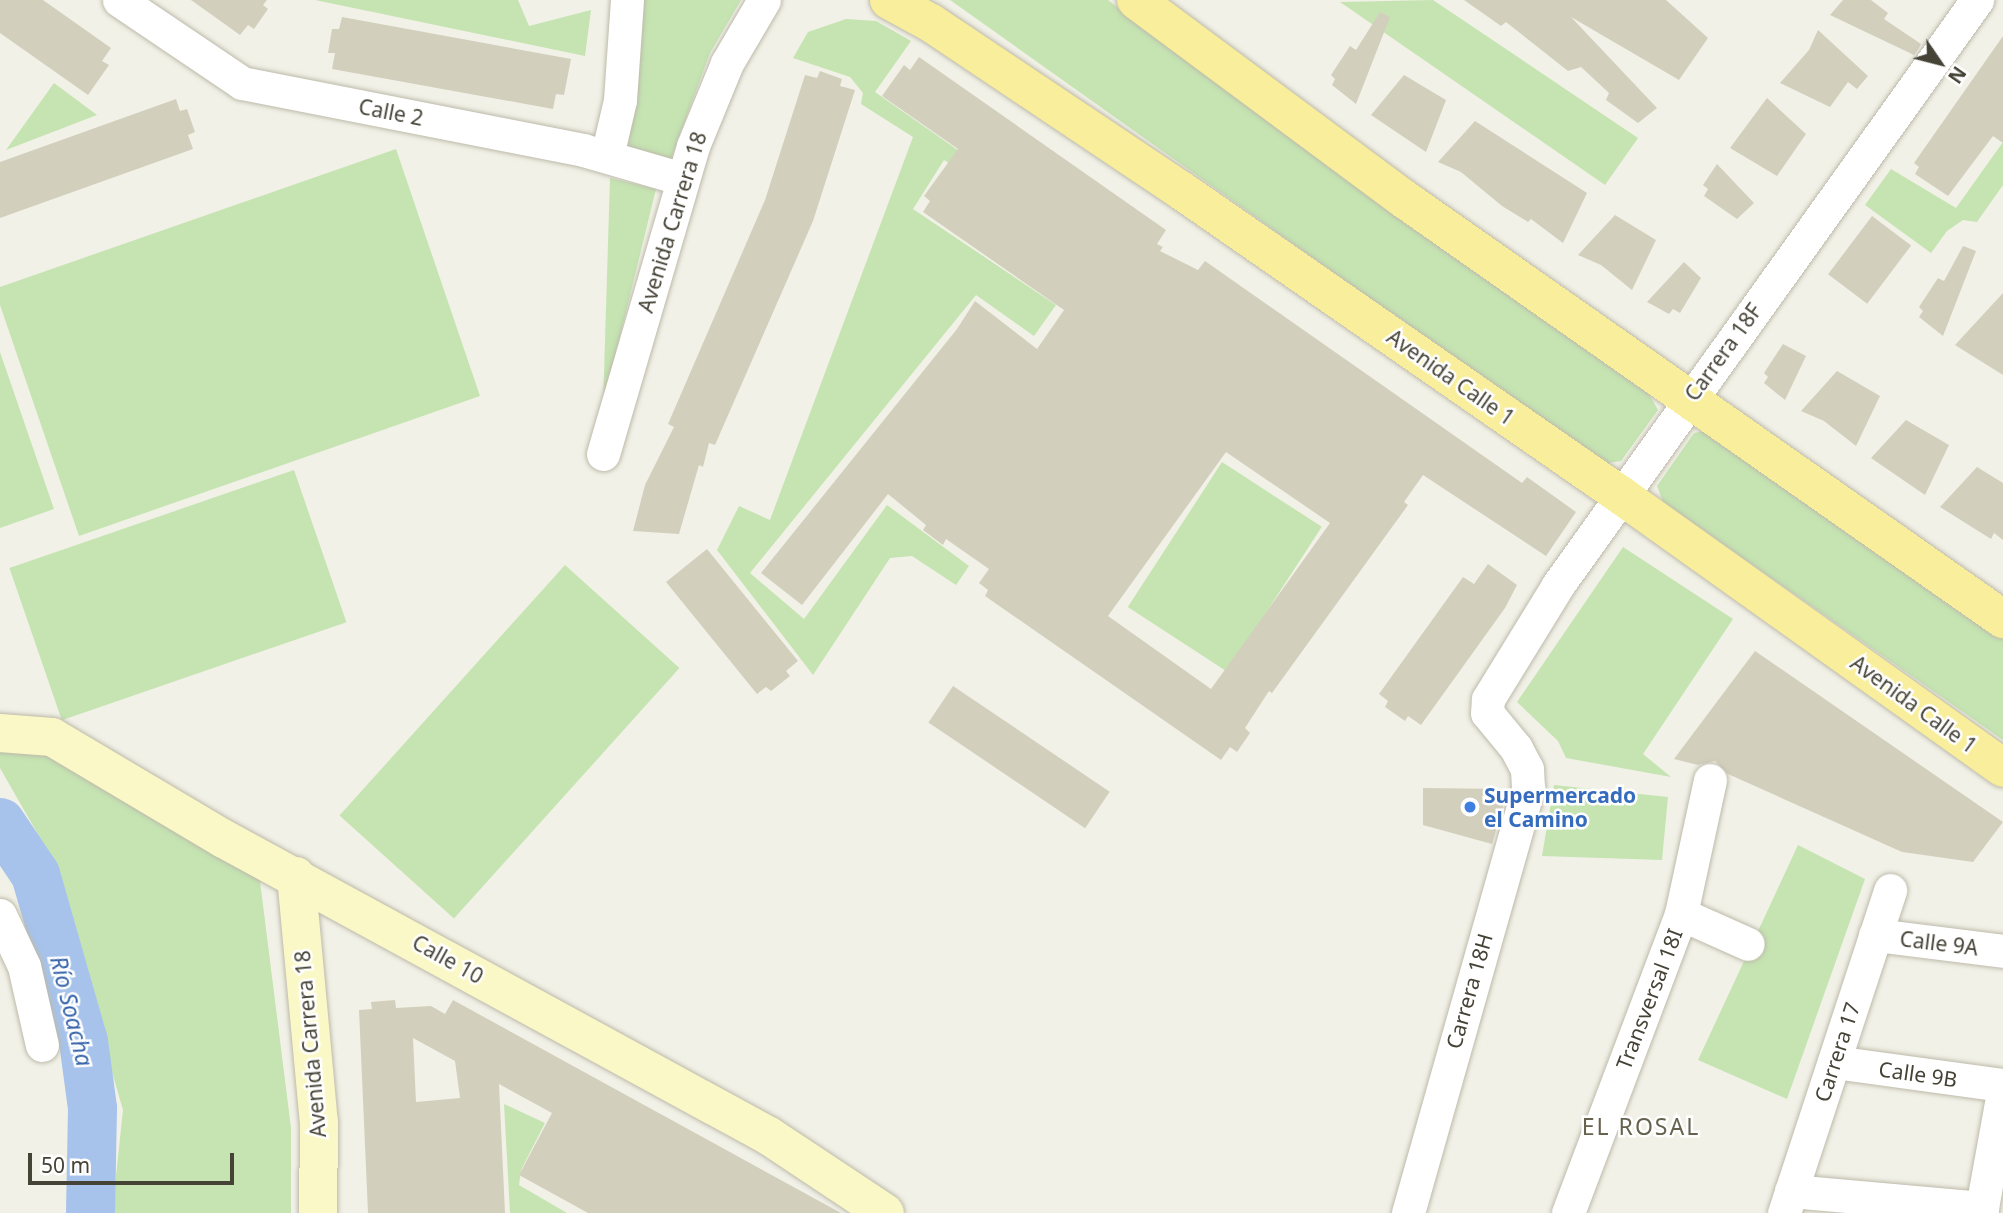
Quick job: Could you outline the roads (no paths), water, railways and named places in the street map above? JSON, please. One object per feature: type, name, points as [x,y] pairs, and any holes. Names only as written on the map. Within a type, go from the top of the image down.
[{"type":"main road","name":"Avenida Calle 1","points":[[889,0],[931,23],[1159,176],[1622,496],[2003,768]]},
{"type":"main road","points":[[1136,0],[1404,199],[1690,396],[2003,619]]},
{"type":"street","name":"Calle 2","points":[[119,0],[242,83],[607,156],[683,179]]},
{"type":"street","points":[[607,156],[620,100],[626,0]]},
{"type":"street","name":"Avenida Carrera 18","points":[[603,454],[683,179],[727,63],[764,0]]},
{"type":"street","name":"Carrera 18F","points":[[1527,769],[1487,713],[1488,699],[1558,585],[1690,396],[1977,0]]},
{"type":"street","name":"Calle 10","points":[[0,733],[52,737],[296,876],[769,1136],[885,1213]]},
{"type":"street","name":"Carrera 18H","points":[[1408,1213],[1528,788],[1527,769]]},
{"type":"street","name":"Transversal 18I","points":[[1568,1213],[1681,914],[1710,780]]},
{"type":"street","name":"Avenida Carrera 18","points":[[296,876],[319,1122],[318,1213]]},
{"type":"street","name":"Carrera 17","points":[[1788,1202],[1890,890]]},
{"type":"street","points":[[1681,914],[1748,944]]},
{"type":"street","points":[[0,915],[12,962],[42,1045]]},
{"type":"street","name":"Calle 9A","points":[[1875,935],[2003,951]]},
{"type":"street","name":"Calle 9B","points":[[1834,1062],[2003,1085]]},
{"type":"street","points":[[1788,1202],[1982,1211],[2003,1092]]},
{"type":"waterway","name":"Río Soacha","points":[[0,822],[35,874],[83,1041],[92,1108],[90,1213]]},
{"type":"place","name":"Supermercado el Camino","points":[[1470,807]]},
{"type":"district","name":"EL ROSAL","points":[[1641,1126]]}]
